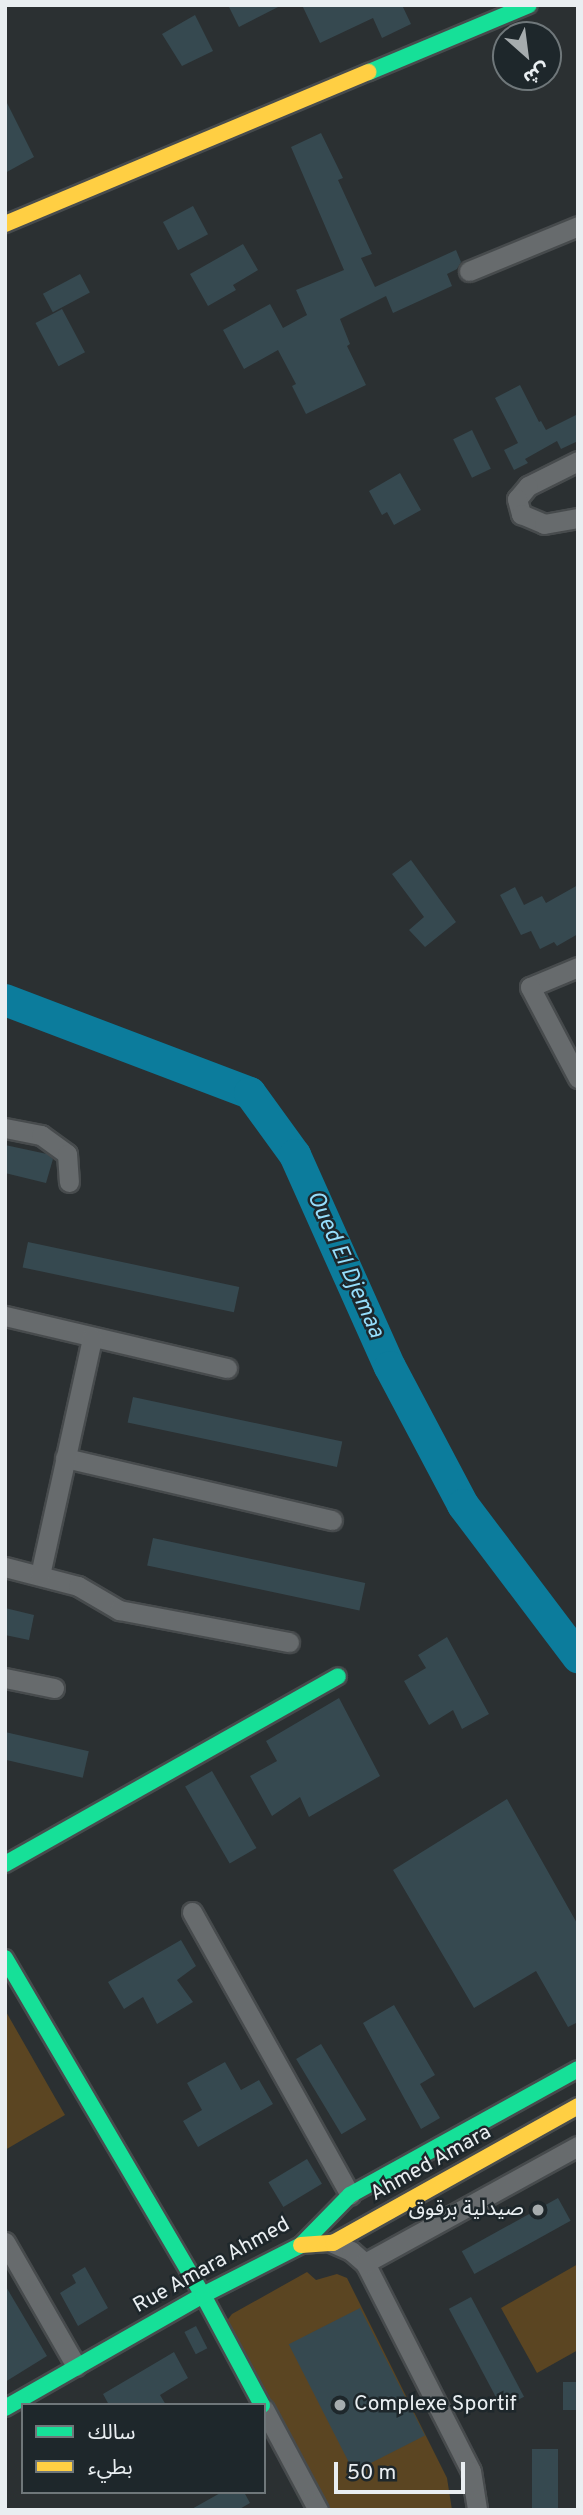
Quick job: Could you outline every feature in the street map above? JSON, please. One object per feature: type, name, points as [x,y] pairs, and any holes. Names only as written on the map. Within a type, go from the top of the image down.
[{"type":"street","points":[[5,223],[529,5]]},
{"type":"street","points":[[469,271],[578,226]]},
{"type":"street","points":[[578,461],[528,486],[517,499],[521,514],[544,524],[578,518]]},
{"type":"street","points":[[578,967],[530,987],[571,1050],[578,1078]]},
{"type":"street","points":[[5,1128],[41,1135],[67,1154],[69,1182]]},
{"type":"street","points":[[5,1316],[227,1368]]},
{"type":"street","points":[[40,1575],[92,1338]]},
{"type":"street","points":[[65,1458],[332,1520]]},
{"type":"street","points":[[5,1567],[78,1586],[119,1610],[289,1642]]},
{"type":"street","points":[[5,1864],[338,1676]]},
{"type":"street","points":[[5,1678],[54,1688]]},
{"type":"street","points":[[192,1912],[350,2195]]},
{"type":"street","points":[[5,1958],[203,2295],[261,2403]]},
{"type":"street","name":"Rue Amara Ahmed","points":[[5,2408],[203,2295],[301,2245],[350,2195],[578,2068]]},
{"type":"street","name":"Ahmed Amara","points":[[301,2245],[333,2243],[578,2106]]},
{"type":"street","points":[[365,2263],[578,2146]]},
{"type":"street","points":[[5,2242],[76,2366]]},
{"type":"street","points":[[333,2243],[351,2250],[365,2263],[471,2471],[477,2510]]},
{"type":"street","points":[[266,2413],[318,2510]]},
{"type":"shaded area","points":[[5,2010],[65,2115],[5,2150]]},
{"type":"shaded area","points":[[578,2264],[578,2350],[537,2373],[501,2308]]},
{"type":"shaded area","name":"Complexe Sportif","points":[[307,2272],[316,2280],[337,2274],[347,2278],[447,2478],[452,2510],[331,2510],[226,2322],[232,2314]]},
{"type":"building","points":[[228,5],[282,5],[239,27]]},
{"type":"building","points":[[302,5],[402,5],[411,24],[382,38],[373,18],[320,43]]},
{"type":"building","points":[[195,15],[213,51],[182,66],[162,34]]},
{"type":"building","points":[[5,99],[34,157],[5,173]]},
{"type":"building","points":[[321,133],[343,178],[338,180],[372,254],[361,258],[375,287],[456,250],[461,262],[457,269],[447,274],[452,286],[393,313],[386,296],[340,319],[350,344],[347,346],[366,385],[306,414],[292,386],[296,384],[278,350],[244,369],[223,330],[270,304],[283,328],[307,315],[296,290],[344,270],[291,147]]},
{"type":"building","points":[[193,206],[208,234],[178,250],[163,222]]},
{"type":"building","points":[[243,244],[258,270],[233,285],[236,290],[208,306],[190,274]]},
{"type":"building","points":[[80,274],[90,293],[53,312],[43,294]]},
{"type":"building","points":[[62,309],[85,352],[59,366],[36,323]]},
{"type":"building","points":[[520,385],[546,430],[578,414],[578,441],[561,449],[557,441],[525,459],[528,463],[514,470],[504,450],[518,443],[495,398]]},
{"type":"building","points":[[472,430],[491,469],[472,478],[453,439]]},
{"type":"building","points":[[400,473],[421,510],[394,525],[387,512],[382,515],[369,491]]},
{"type":"building","points":[[411,860],[456,922],[425,947],[409,930],[424,917],[392,874]]},
{"type":"building","points":[[578,885],[578,934],[557,946],[554,942],[540,949],[531,931],[521,935],[500,895],[515,887],[524,905],[542,896],[546,903]]},
{"type":"building","points":[[5,1145],[47,1154],[53,1159],[46,1183],[5,1173]]},
{"type":"building","points":[[28,1242],[239,1287],[234,1312],[23,1267]]},
{"type":"building","points":[[133,1397],[342,1441],[337,1467],[128,1422]]},
{"type":"building","points":[[153,1538],[365,1583],[359,1611],[147,1565]]},
{"type":"building","points":[[5,1608],[34,1615],[29,1640],[5,1635]]},
{"type":"building","points":[[447,1637],[489,1714],[462,1729],[453,1710],[429,1725],[404,1681],[426,1668],[418,1655]]},
{"type":"building","points":[[339,1698],[380,1776],[309,1817],[300,1797],[272,1816],[250,1776],[277,1761],[266,1741]]},
{"type":"building","points":[[5,1732],[89,1751],[83,1778],[5,1760]]},
{"type":"building","points":[[212,1771],[256,1848],[230,1864],[185,1786]]},
{"type":"building","points":[[507,1799],[578,1925],[578,2022],[568,2027],[536,1971],[474,2008],[393,1870]]},
{"type":"building","points":[[181,1940],[196,1966],[177,1980],[193,2002],[157,2024],[143,1997],[124,2009],[108,1982]]},
{"type":"building","points":[[394,2005],[435,2075],[420,2084],[440,2118],[421,2129],[363,2023]]},
{"type":"building","points":[[321,2044],[366,2119],[341,2134],[296,2059]]},
{"type":"building","points":[[225,2062],[241,2090],[259,2080],[273,2104],[198,2147],[183,2121],[202,2110],[187,2083]]},
{"type":"building","points":[[307,2159],[322,2184],[283,2207],[268,2182]]},
{"type":"building","points":[[558,2198],[571,2221],[474,2274],[462,2251]]},
{"type":"building","points":[[85,2267],[108,2308],[78,2326],[60,2293],[76,2283],[72,2275]]},
{"type":"building","points":[[5,2285],[47,2356],[5,2382]]},
{"type":"building","points":[[471,2297],[524,2397],[502,2409],[449,2309]]},
{"type":"building","points":[[360,2308],[425,2435],[354,2472],[289,2344]]},
{"type":"building","points":[[196,2326],[207,2348],[196,2354],[184,2332]]},
{"type":"building","points":[[174,2352],[188,2378],[160,2395],[165,2403],[108,2403],[103,2394]]},
{"type":"building","points":[[563,2382],[578,2382],[578,2410],[563,2410]]},
{"type":"building","points":[[532,2449],[558,2449],[558,2510],[532,2510]]},
{"type":"building","points":[[218,2494],[245,2494],[250,2503],[238,2510],[190,2510]]},
{"type":"waterway","name":"Oued El Djemaa","points":[[5,1000],[250,1093],[295,1155],[390,1367],[463,1505],[578,1657]]},
{"type":"traffic: fast","points":[[369,72],[529,5]]},
{"type":"traffic: fast","points":[[5,1864],[338,1676]]},
{"type":"traffic: fast","points":[[5,1958],[203,2295],[261,2403]]},
{"type":"traffic: fast","points":[[5,2408],[203,2295],[301,2245],[350,2195],[578,2069]]},
{"type":"traffic: slow","points":[[5,224],[369,72]]},
{"type":"traffic: slow","points":[[301,2245],[333,2243],[578,2106]]},
{"type":"place","name":"صيدلية برقوق","points":[[538,2210]]},
{"type":"place","name":"Complexe Sportif","points":[[340,2405]]}]
